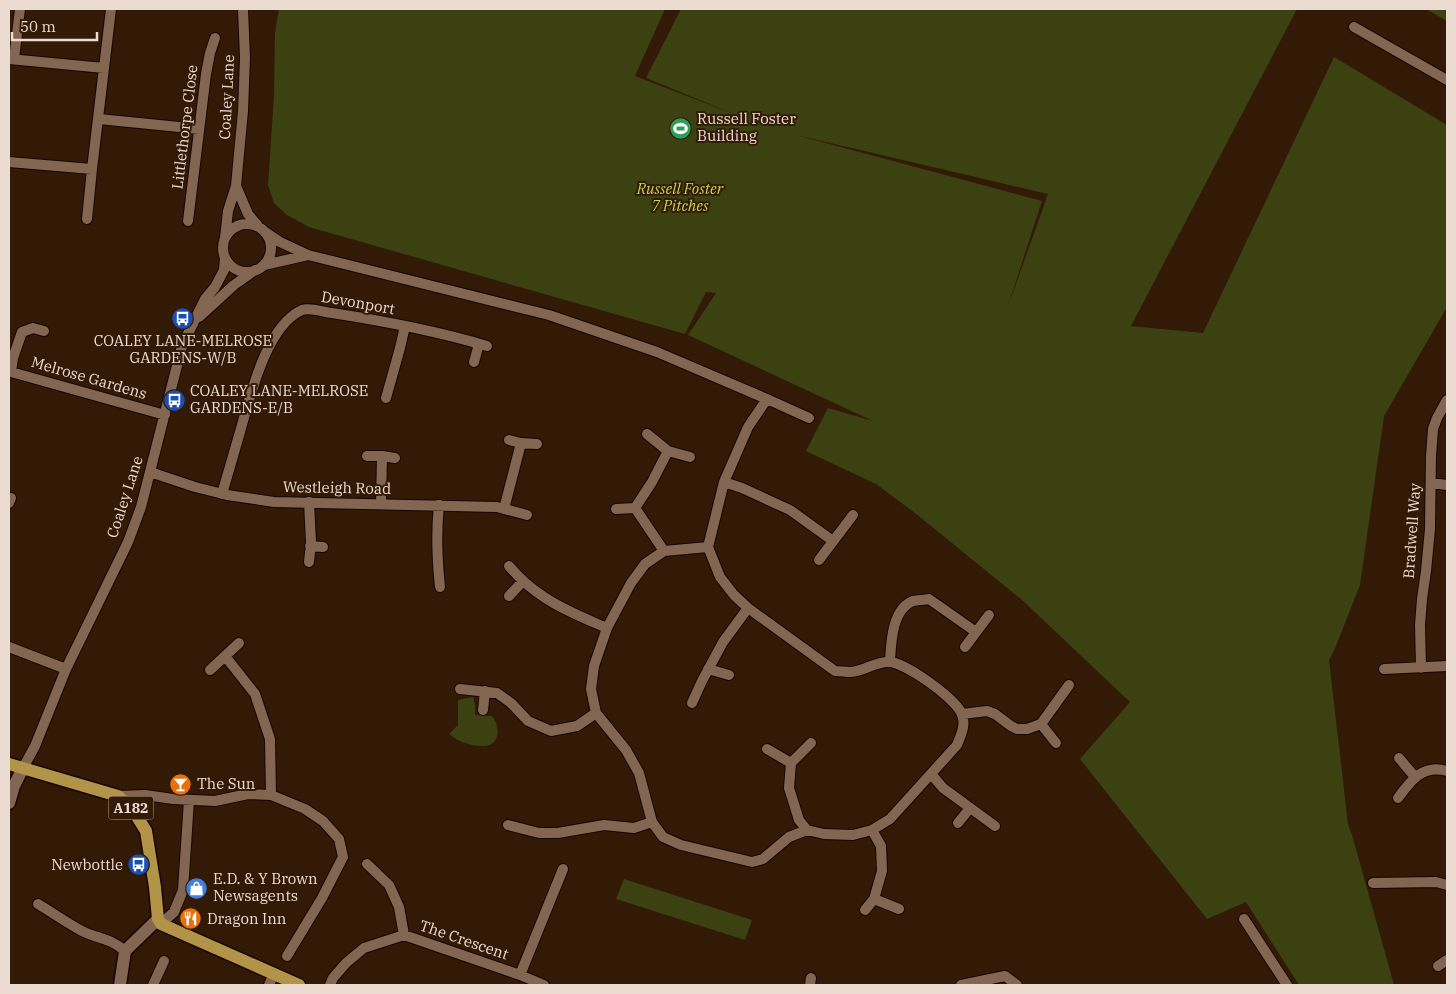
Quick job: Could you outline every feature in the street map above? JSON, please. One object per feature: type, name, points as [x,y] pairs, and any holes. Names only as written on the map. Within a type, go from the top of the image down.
[{"type":"main road","name":"A182","points":[[9,764],[118,796],[134,810],[146,832],[159,921]]},
{"type":"main road","points":[[159,921],[299,985]]},
{"type":"street","points":[[20,9],[11,59],[104,68]]},
{"type":"street","points":[[87,219],[111,9]]},
{"type":"street","name":"Coaley Lane","points":[[225,238],[228,211],[236,186],[243,111],[245,58],[243,9]]},
{"type":"street","points":[[1354,27],[1447,80]]},
{"type":"street","name":"Littlethorpe Close","points":[[188,220],[210,53],[215,38]]},
{"type":"street","points":[[99,119],[199,129]]},
{"type":"street","points":[[9,162],[92,169]]},
{"type":"street","points":[[192,325],[222,296],[259,268],[270,254],[270,244],[261,229],[248,214],[236,186]]},
{"type":"street","points":[[308,255],[246,272],[236,269],[229,264],[225,258],[223,244],[231,231],[238,226],[247,224],[261,229],[280,242],[308,255],[549,315],[657,352],[809,418]]},
{"type":"street","name":"Coaley Lane","points":[[23,768],[66,669],[128,542],[141,507],[182,346],[205,299],[215,287],[224,270],[225,258]]},
{"type":"street","name":"Devonport","points":[[222,494],[255,378],[268,348],[293,315],[305,309],[360,317],[454,336],[483,345],[474,362]]},
{"type":"street","name":"Devonport","points":[[386,398],[405,326]]},
{"type":"street","name":"Melrose Gardens","points":[[44,331],[33,328],[22,332],[13,358],[11,372],[165,415]]},
{"type":"street","points":[[708,547],[664,551],[645,564],[631,583],[607,628],[594,666],[591,689],[596,713],[626,750],[639,773],[652,822],[662,837],[681,845],[752,862],[763,859],[789,837],[807,830],[824,834],[853,835],[872,830],[890,819],[957,745],[963,730],[962,714],[954,701],[927,681],[912,671],[890,661],[874,664],[852,672],[836,671],[748,608],[734,595],[720,577],[708,547],[724,482],[748,427],[767,399]]},
{"type":"street","name":"Bradwell Way","points":[[1421,668],[1420,625],[1430,529],[1433,428],[1447,400]]},
{"type":"street","points":[[647,434],[668,451],[690,457]]},
{"type":"street","points":[[509,440],[537,444]]},
{"type":"street","points":[[504,509],[521,443]]},
{"type":"street","points":[[635,508],[652,482],[668,451]]},
{"type":"street","points":[[367,456],[395,458]]},
{"type":"street","points":[[381,504],[382,456]]},
{"type":"street","name":"Westleigh Road","points":[[150,472],[222,494],[274,502],[497,507],[526,515]]},
{"type":"street","points":[[724,482],[742,488],[790,510],[833,541]]},
{"type":"street","points":[[1431,482],[1447,485]]},
{"type":"street","points":[[309,502],[309,562]]},
{"type":"street","points":[[439,505],[436,555],[440,586]]},
{"type":"street","points":[[616,509],[635,508]]},
{"type":"street","points":[[635,508],[664,551]]},
{"type":"street","points":[[819,560],[853,515]]},
{"type":"street","points":[[310,546],[323,547]]},
{"type":"street","points":[[509,566],[523,581],[543,597],[556,605],[607,628]]},
{"type":"street","points":[[509,596],[523,581]]},
{"type":"street","points":[[890,661],[892,636],[898,615],[912,602],[929,599],[976,632]]},
{"type":"street","points":[[692,703],[723,642],[748,608]]},
{"type":"street","points":[[965,647],[989,615]]},
{"type":"street","points":[[210,670],[239,643]]},
{"type":"street","points":[[9,647],[66,669]]},
{"type":"street","points":[[225,656],[255,694],[270,739],[271,795]]},
{"type":"street","points":[[1384,669],[1447,666]]},
{"type":"street","points":[[708,669],[728,675]]},
{"type":"street","points":[[962,714],[987,711],[995,714],[1017,729],[1027,729],[1041,724],[1069,684]]},
{"type":"street","points":[[460,689],[497,693],[511,703],[528,721],[551,731],[577,726],[596,713]]},
{"type":"street","points":[[483,710],[485,691]]},
{"type":"street","points":[[1041,724],[1056,743]]},
{"type":"street","points":[[807,830],[798,820],[789,788],[791,762],[811,743]]},
{"type":"street","points":[[767,749],[791,762]]},
{"type":"street","points":[[1399,758],[1415,777]]},
{"type":"street","points":[[9,803],[14,786],[23,768]]},
{"type":"street","points":[[1398,798],[1415,777],[1430,770],[1440,769],[1447,772]]},
{"type":"street","points":[[932,774],[943,788],[995,826]]},
{"type":"street","points":[[118,796],[145,795],[215,801],[248,794],[271,795],[305,809],[323,821],[339,839],[343,857],[322,898],[287,956]]},
{"type":"street","points":[[120,985],[125,951],[159,921],[174,912],[183,890],[189,800]]},
{"type":"street","points":[[958,823],[970,808]]},
{"type":"street","points":[[508,825],[539,833],[558,833],[604,825],[634,828],[652,822]]},
{"type":"street","points":[[865,910],[874,899],[882,871],[882,846],[872,830]]},
{"type":"street","points":[[367,864],[389,885],[399,907],[404,935]]},
{"type":"street","points":[[520,976],[563,869]]},
{"type":"street","points":[[1373,883],[1436,882],[1447,885]]},
{"type":"street","points":[[874,899],[900,909]]},
{"type":"street","points":[[38,904],[84,932],[106,939],[125,951]]},
{"type":"street","points":[[1244,919],[1287,985]]},
{"type":"street","name":"The Crescent","points":[[330,985],[333,978],[346,963],[364,948],[404,935],[544,985]]},
{"type":"street","points":[[1438,966],[1447,960]]},
{"type":"street","points":[[153,985],[164,961]]},
{"type":"street","points":[[268,985],[274,973]]},
{"type":"street","points":[[961,985],[1005,976],[1017,985]]},
{"type":"green space","name":"Russell Foster 7 Pitches","points":[[279,9],[665,9],[635,76],[734,114],[646,78],[681,9],[1297,9],[1131,326],[1203,333],[1334,57],[1447,125],[1447,307],[1384,416],[1360,585],[1329,660],[1348,824],[1394,985],[1299,985],[1246,902],[1207,919],[1080,759],[1130,702],[1022,600],[915,513],[876,484],[806,451],[828,408],[873,421],[688,335],[716,293],[706,292],[685,334],[309,227],[287,215],[274,203],[268,185],[274,96],[275,33]],"holes":[[[796,135],[1048,194],[1007,309],[1042,201]]]},
{"type":"green space","points":[[1426,9],[1447,9],[1447,21]]},
{"type":"green space","points":[[473,697],[475,715],[492,716],[497,725],[496,739],[489,745],[478,746],[469,744],[449,734],[458,725],[458,700]]},
{"type":"green space","points":[[624,879],[752,920],[745,940],[616,899]]},
{"type":"place","name":"Russell Foster Building","points":[[681,128]]},
{"type":"place","name":"COALEY LANE-MELROSE GARDENS-W/B","points":[[183,318]]},
{"type":"place","name":"COALEY LANE-MELROSE GARDENS-E/B","points":[[174,400]]},
{"type":"place","name":"The Sun","points":[[181,784]]},
{"type":"place","name":"Newbottle","points":[[139,865]]},
{"type":"place","name":"E.D. & Y Brown Newsagents","points":[[197,888]]},
{"type":"place","name":"Dragon Inn","points":[[191,919]]}]
